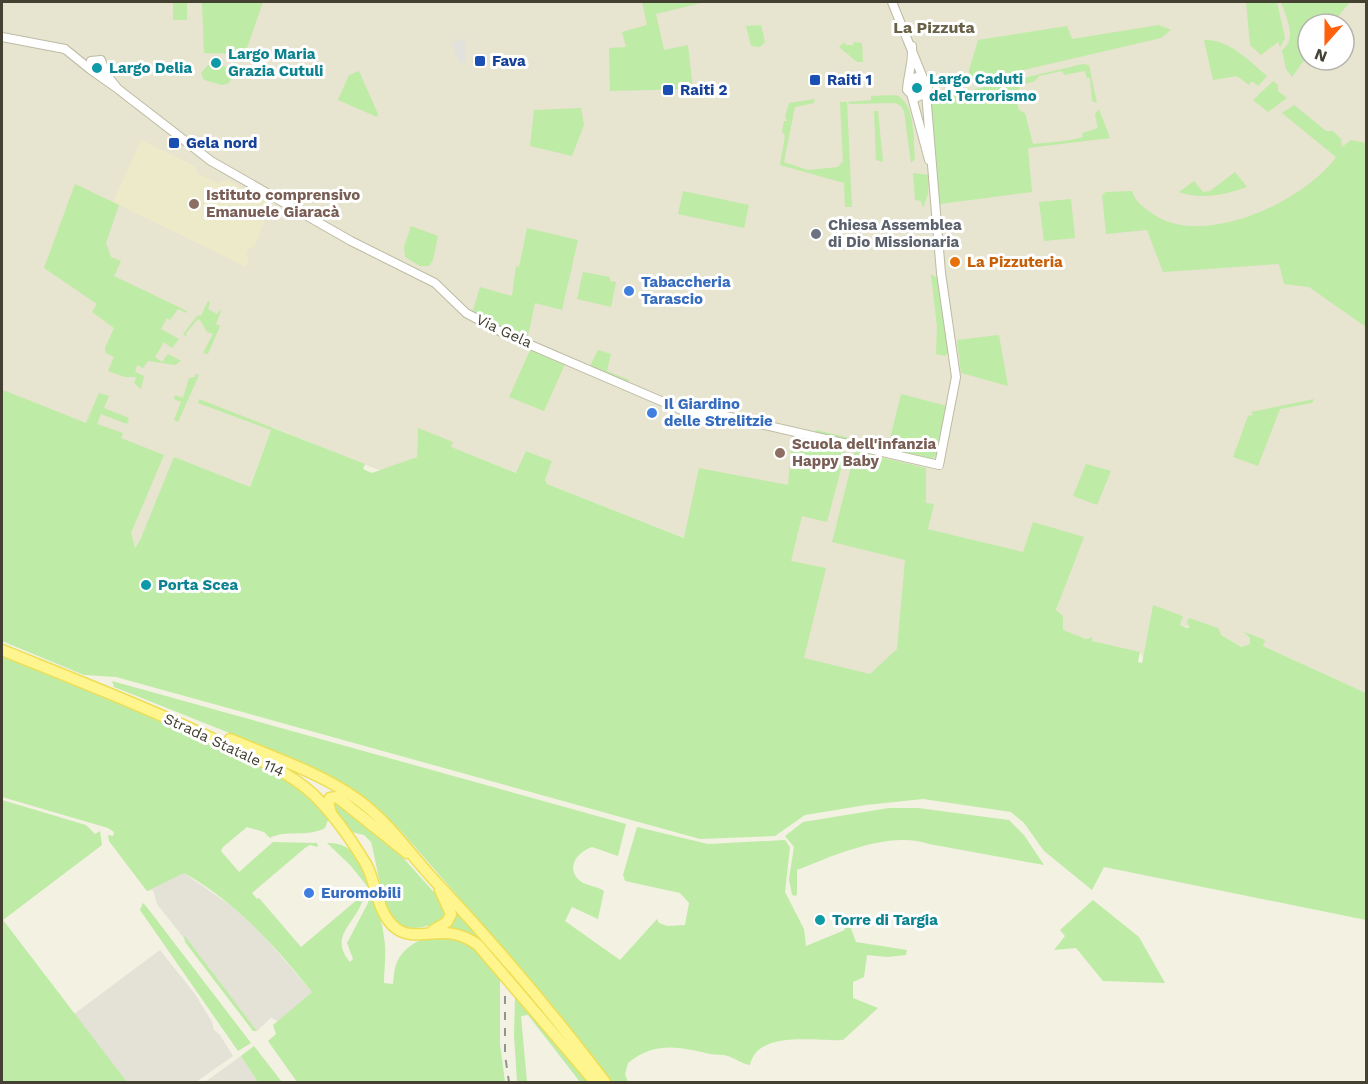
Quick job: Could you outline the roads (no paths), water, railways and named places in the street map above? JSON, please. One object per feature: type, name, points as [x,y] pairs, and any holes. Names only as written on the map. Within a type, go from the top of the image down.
[{"type":"main road","name":"Strada Statale 114","points":[[2,644],[329,782],[379,816],[436,882],[454,899],[489,942],[538,994],[605,1083]]},
{"type":"main road","name":"Strada Statale 114","points":[[2,650],[177,722],[282,771],[303,786],[331,814],[367,866],[389,922],[408,934],[432,931],[462,934],[487,952],[596,1083]]},
{"type":"main road","points":[[331,814],[328,802],[330,798],[338,797],[419,862]]},
{"type":"main road","points":[[432,931],[447,922],[451,914],[451,909],[436,882]]},
{"type":"street","points":[[892,2],[912,46],[923,78],[928,85],[926,93],[933,175]]},
{"type":"street","points":[[2,37],[97,58],[103,61],[104,69],[118,89]]},
{"type":"street","points":[[912,46],[913,66],[907,90],[912,97],[933,175]]},
{"type":"street","points":[[66,50],[118,89]]},
{"type":"street","points":[[92,71],[90,64],[97,58]]},
{"type":"street","points":[[92,71],[104,69]]},
{"type":"street","points":[[909,80],[914,77],[923,78]]},
{"type":"street","name":"Via Gela","points":[[118,89],[211,161],[351,241],[435,284],[466,313],[505,334],[591,368],[682,410],[701,415],[717,414],[939,465],[956,377],[941,273],[933,175]]},
{"type":"street","points":[[912,97],[919,98],[926,93]]},
{"type":"railway","points":[[505,996],[505,1055],[509,1082]]},
{"type":"place","name":"Fava","points":[[480,61]]},
{"type":"place","name":"Largo Maria Grazia Cutuli","points":[[216,63]]},
{"type":"place","name":"Largo Delia","points":[[97,68]]},
{"type":"place","name":"Raiti 1","points":[[815,80]]},
{"type":"place","name":"Largo Caduti del Terrorismo","points":[[917,88]]},
{"type":"place","name":"Raiti 2","points":[[668,90]]},
{"type":"place","name":"Gela nord","points":[[174,143]]},
{"type":"place","name":"Istituto comprensivo Emanuele Giaracà","points":[[194,204]]},
{"type":"place","name":"Chiesa Assemblea di Dio Missionaria","points":[[816,234]]},
{"type":"place","name":"La Pizzuteria","points":[[955,262]]},
{"type":"place","name":"Tabaccheria Tarascio","points":[[629,291]]},
{"type":"place","name":"Il Giardino delle Strelitzie","points":[[652,413]]},
{"type":"place","name":"Scuola dell'infanzia Happy Baby","points":[[780,453]]},
{"type":"place","name":"Porta Scea","points":[[146,585]]},
{"type":"place","name":"Euromobili","points":[[309,893]]},
{"type":"place","name":"Torre di Targia","points":[[820,920]]},
{"type":"district","name":"La Pizzuta","points":[[934,27]]}]
